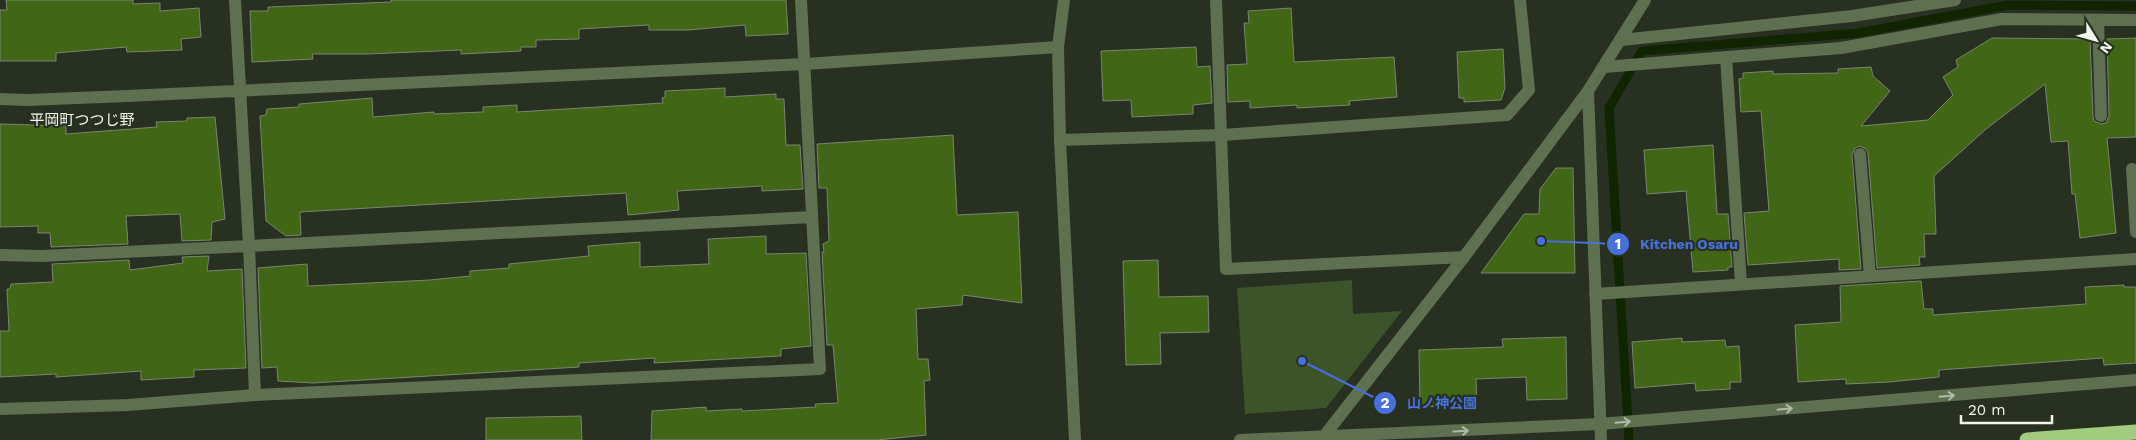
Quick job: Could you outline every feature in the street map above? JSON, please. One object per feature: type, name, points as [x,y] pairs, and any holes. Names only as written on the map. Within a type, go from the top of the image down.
[{"type":"highway","points":[[2027,440],[2136,431]]},
{"type":"street","points":[[235,0],[249,246],[255,395]]},
{"type":"street","points":[[0,409],[128,405],[255,395],[820,368],[801,0]]},
{"type":"street","points":[[1064,0],[1058,46],[1060,140],[1075,440]]},
{"type":"street","points":[[1216,0],[1226,269],[1464,257]]},
{"type":"street","points":[[1060,140],[1222,135],[1508,115],[1528,90],[1520,0]]},
{"type":"street","points":[[1323,438],[1464,257],[1588,92],[1645,0]]},
{"type":"street","points":[[1621,40],[1852,16],[1955,0]]},
{"type":"street","points":[[1604,67],[1841,48],[2002,19],[2136,20]]},
{"type":"street","points":[[2098,20],[2101,116]]},
{"type":"street","points":[[0,99],[27,100],[805,64],[1058,46]]},
{"type":"street","points":[[1726,57],[1741,284]]},
{"type":"street","points":[[1588,92],[1600,440]]},
{"type":"street","points":[[1860,154],[1870,276]]},
{"type":"street","points":[[2132,169],[2136,232]]},
{"type":"street","points":[[0,255],[42,256],[812,217]]},
{"type":"street","points":[[1595,294],[2136,259]]},
{"type":"street","points":[[1240,440],[1323,438],[1599,424],[2136,380]]},
{"type":"green space","points":[[1352,280],[1353,314],[1402,311],[1326,408],[1245,414],[1237,288]]},
{"type":"building","points":[[6,0],[133,0],[133,4],[160,3],[160,11],[199,8],[201,37],[181,39],[182,50],[127,52],[126,47],[56,53],[56,61],[0,61],[0,10],[7,10]]},
{"type":"building","points":[[391,0],[786,0],[788,34],[746,36],[745,25],[688,30],[649,30],[649,25],[579,29],[579,39],[536,40],[536,47],[521,47],[521,51],[461,54],[461,50],[368,54],[312,54],[313,59],[252,62],[250,11],[268,11],[268,7],[391,2]]},
{"type":"building","points":[[1291,8],[1294,62],[1394,57],[1397,97],[1349,101],[1350,105],[1297,108],[1297,105],[1250,108],[1250,101],[1228,102],[1227,65],[1247,64],[1244,23],[1249,23],[1248,11]]},
{"type":"building","points":[[1992,38],[2090,39],[2093,116],[2094,121],[2101,124],[2106,123],[2109,116],[2107,39],[2136,38],[2136,137],[2107,138],[2116,233],[2080,238],[2075,194],[2072,194],[2068,141],[2051,142],[2045,84],[1986,129],[1934,176],[1936,234],[1924,234],[1925,257],[1919,257],[1920,265],[1877,268],[1868,153],[1866,149],[1860,146],[1855,148],[1852,155],[1861,269],[1839,270],[1839,259],[1748,265],[1744,213],[1769,211],[1761,111],[1741,112],[1739,79],[1743,78],[1743,73],[1773,71],[1773,74],[1838,73],[1838,69],[1871,67],[1873,76],[1890,91],[1861,126],[1928,120],[1953,95],[1943,77],[1958,67],[1956,60]]},
{"type":"building","points":[[1196,47],[1197,67],[1210,66],[1212,103],[1193,105],[1193,114],[1132,117],[1131,100],[1103,101],[1101,51]]},
{"type":"building","points":[[1503,49],[1505,88],[1501,100],[1464,102],[1464,98],[1459,98],[1457,52]]},
{"type":"building","points":[[725,88],[725,97],[776,94],[776,99],[784,99],[786,145],[800,145],[803,189],[762,191],[762,186],[677,191],[679,210],[628,215],[626,193],[300,212],[301,235],[286,236],[266,221],[260,116],[266,115],[267,109],[299,107],[299,104],[372,98],[373,117],[434,112],[434,114],[483,112],[483,107],[517,105],[517,112],[663,103],[662,98],[665,97],[665,91]]},
{"type":"building","points":[[215,117],[225,219],[212,222],[211,240],[182,241],[180,214],[126,216],[128,244],[51,247],[50,233],[38,233],[38,226],[0,227],[0,124],[66,126],[66,134],[157,127],[156,122],[187,121],[187,118]]},
{"type":"building","points":[[953,135],[957,215],[1018,212],[1022,303],[963,295],[962,305],[916,309],[918,359],[928,359],[930,380],[924,381],[926,435],[877,440],[651,440],[652,411],[706,407],[706,411],[742,409],[742,411],[816,407],[815,404],[838,403],[833,345],[827,345],[822,252],[824,252],[823,244],[829,241],[827,188],[819,188],[817,144]]},
{"type":"building","points":[[1713,145],[1717,214],[1728,214],[1732,267],[1728,267],[1728,270],[1693,272],[1686,191],[1647,194],[1644,150]]},
{"type":"building","points":[[1556,168],[1573,168],[1575,273],[1481,273],[1524,214],[1539,214],[1540,189]]},
{"type":"building","points":[[766,236],[766,254],[806,253],[811,346],[781,349],[781,356],[654,363],[655,358],[579,363],[579,367],[313,383],[278,381],[277,367],[262,368],[258,268],[307,264],[308,286],[430,280],[470,276],[470,271],[509,268],[509,264],[589,256],[588,246],[640,242],[640,267],[709,264],[708,239]]},
{"type":"building","points":[[209,256],[207,271],[242,269],[246,368],[194,370],[194,377],[141,380],[141,371],[56,377],[56,374],[0,377],[0,331],[9,331],[7,289],[10,289],[11,284],[53,282],[52,264],[129,260],[130,270],[183,263],[182,257]]},
{"type":"building","points":[[1158,260],[1159,297],[1208,296],[1209,332],[1160,333],[1161,364],[1126,365],[1123,261]]},
{"type":"building","points":[[1921,281],[1924,309],[1933,309],[1933,315],[2086,304],[2085,287],[2124,285],[2124,287],[2136,287],[2136,363],[2104,365],[2103,358],[1939,370],[1939,377],[1889,382],[1846,384],[1846,379],[1798,382],[1795,325],[1841,322],[1840,286]]},
{"type":"building","points":[[1566,337],[1567,399],[1527,400],[1526,377],[1476,379],[1477,405],[1420,407],[1419,350],[1503,347],[1502,339]]},
{"type":"building","points":[[1682,338],[1682,342],[1725,340],[1726,347],[1739,346],[1741,382],[1730,382],[1730,389],[1696,391],[1695,383],[1635,388],[1632,342]]},
{"type":"building","points":[[581,416],[582,440],[486,440],[486,418]]},
{"type":"waterway","points":[[1629,440],[1609,108],[1642,51],[1858,33],[2008,5],[2136,6]]},
{"type":"place","name":"Kitchen Osaru","points":[[1541,241]]},
{"type":"place","name":"山ノ神公園","points":[[1302,361]]},
{"type":"district","name":"平岡町つつじ野","points":[[82,120]]}]
